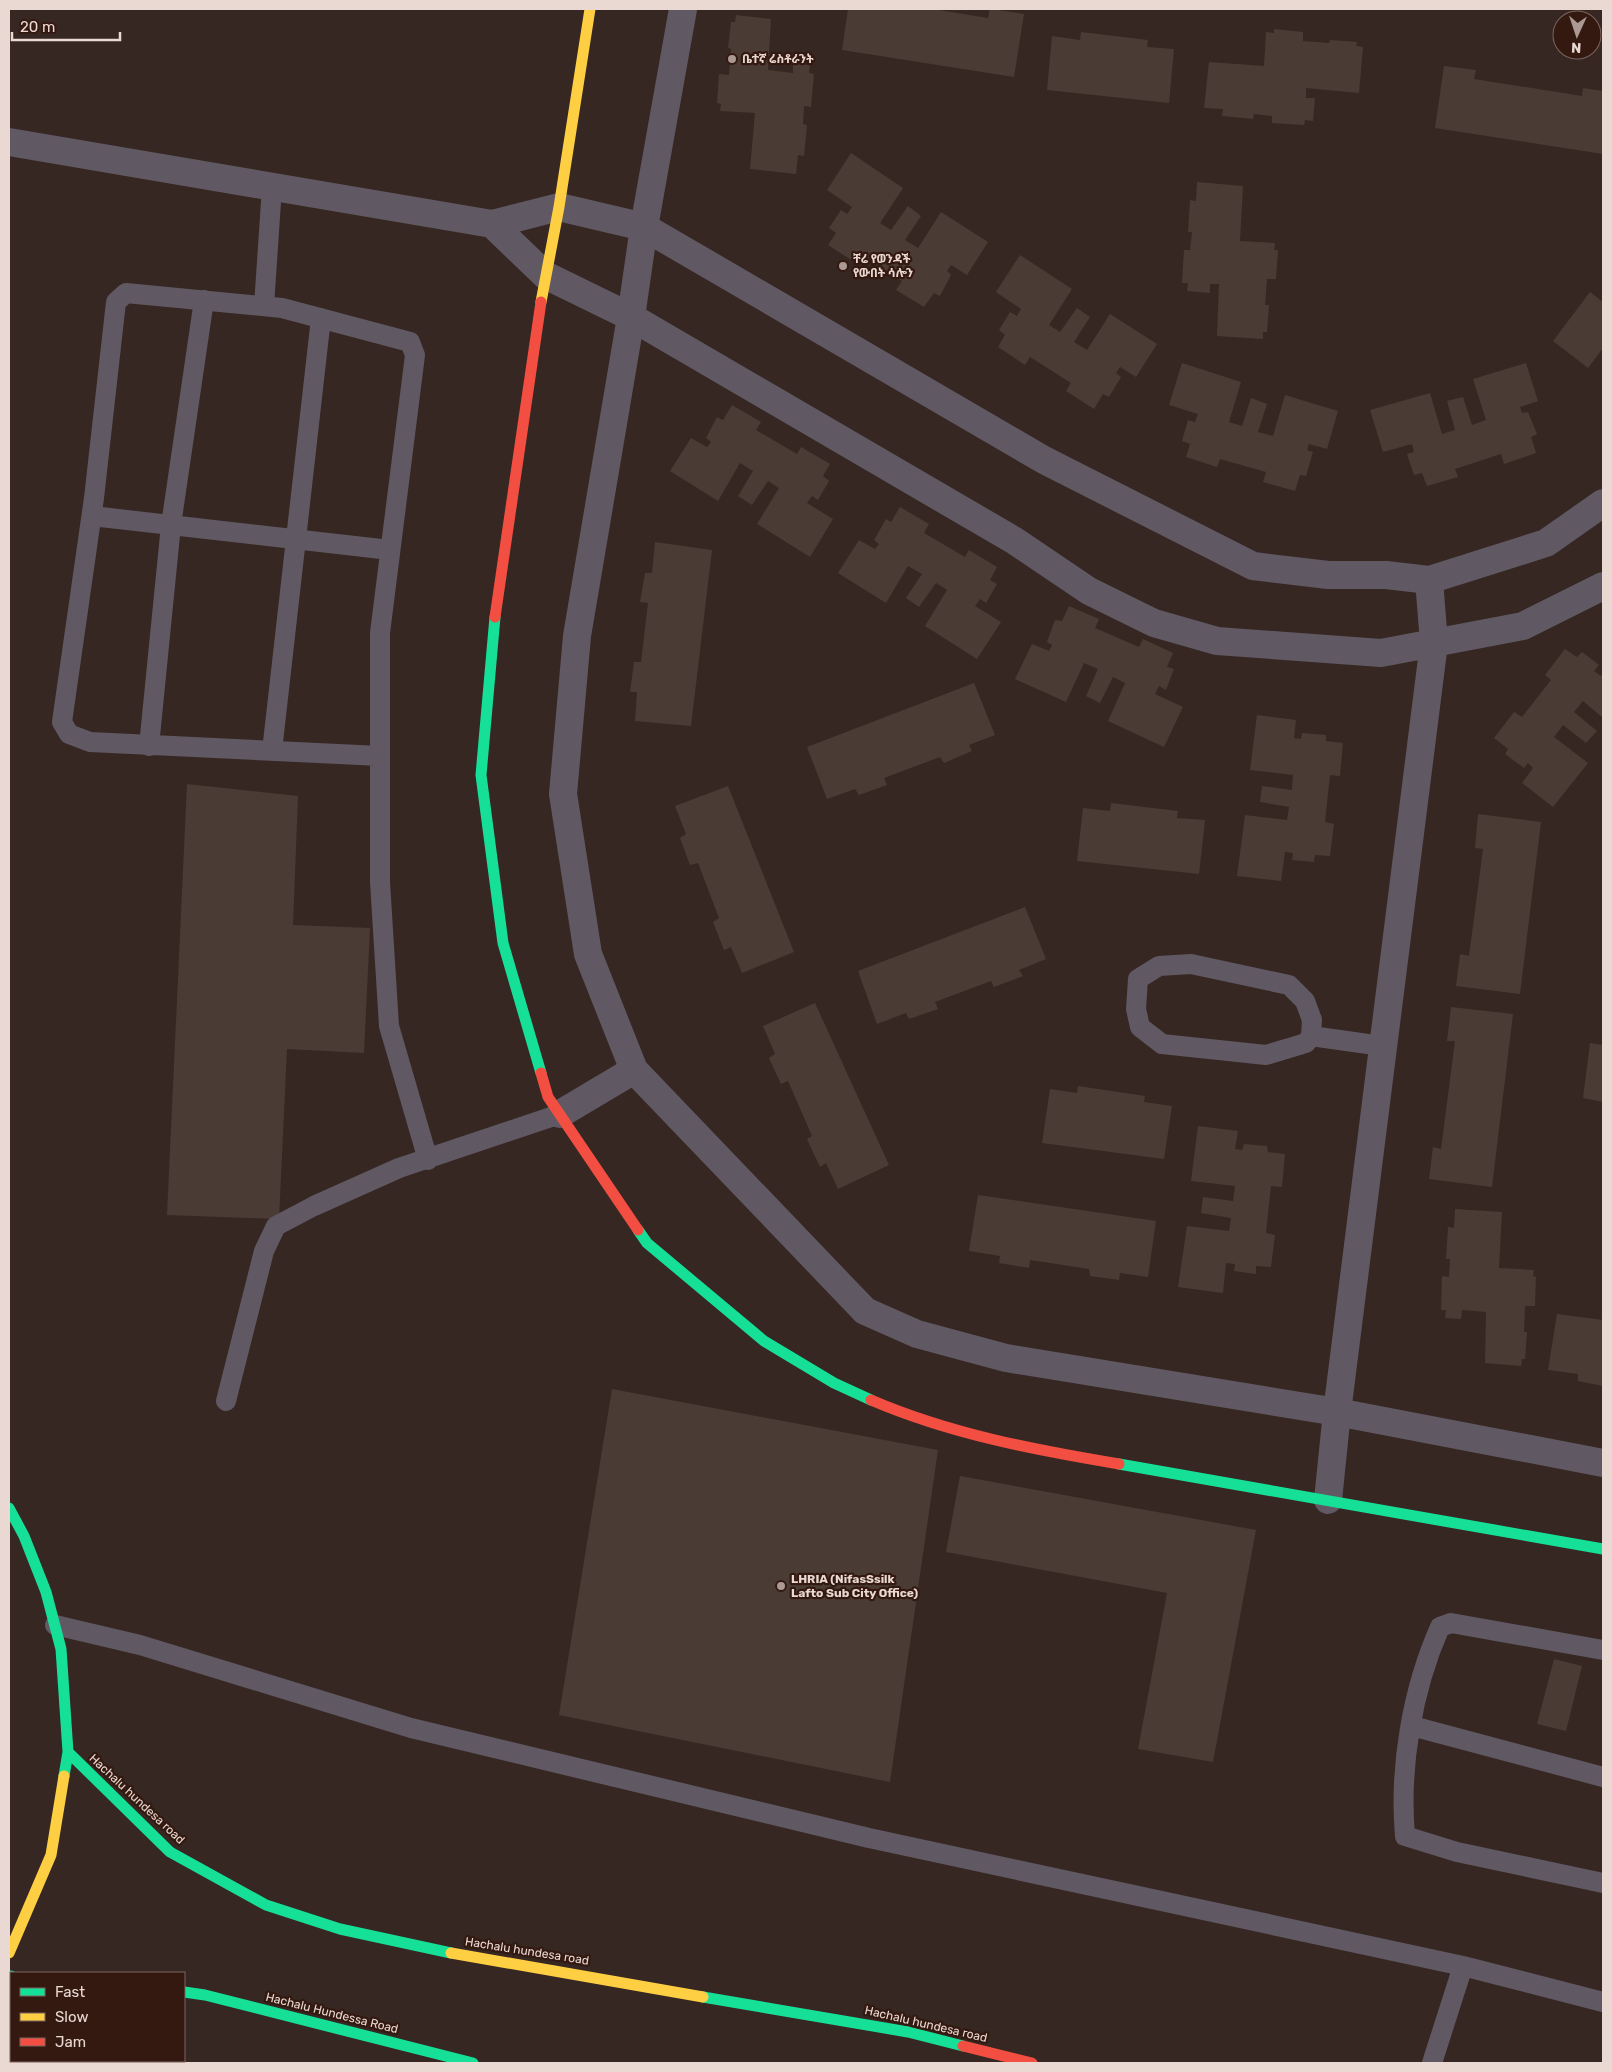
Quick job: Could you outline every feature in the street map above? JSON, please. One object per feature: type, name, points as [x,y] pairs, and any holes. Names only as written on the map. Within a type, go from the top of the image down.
[{"type":"main road","points":[[590,9],[559,207],[545,275],[493,629],[482,776],[503,943],[548,1097],[647,1243],[764,1341],[834,1382],[904,1414],[1025,1448],[1603,1549]]},
{"type":"main road","points":[[9,1508],[24,1536],[46,1592],[61,1649],[68,1752],[51,1855],[9,1953]]},
{"type":"main road","name":"Hachalu hundesa road","points":[[68,1752],[170,1852],[266,1905],[340,1929],[455,1954],[908,2032],[1032,2063]]},
{"type":"main road","name":"Hachalu Hundessa Road","points":[[185,1992],[205,1995],[473,2063]]},
{"type":"street","points":[[683,9],[644,227],[631,317],[577,636],[562,794],[588,954],[634,1070],[865,1311],[916,1334],[1006,1358],[1337,1412],[1603,1463]]},
{"type":"street","points":[[9,142],[492,224],[559,207],[644,227],[1044,460],[1253,566],[1328,575],[1386,575],[1429,580],[1546,543],[1603,504]]},
{"type":"street","points":[[492,224],[545,275],[631,317],[1015,541],[1089,591],[1154,623],[1217,641],[1381,653],[1523,626],[1603,586]]},
{"type":"street","points":[[1328,1500],[1382,1046],[1434,643],[1429,580]]},
{"type":"street","points":[[560,1114],[634,1070]]},
{"type":"lane","points":[[264,306],[272,186]]},
{"type":"lane","points":[[380,756],[90,742],[69,734],[62,722],[92,516],[116,302],[126,293],[264,306],[321,318],[410,342],[415,356],[380,633],[380,756],[380,882],[389,1026],[428,1160]]},
{"type":"lane","points":[[148,746],[171,525],[204,300]]},
{"type":"lane","points":[[272,751],[321,318]]},
{"type":"lane","points":[[92,516],[390,550]]},
{"type":"lane","points":[[1191,964],[1289,984],[1305,1001],[1312,1020],[1311,1036],[1306,1043],[1266,1054],[1162,1044],[1140,1027],[1136,1009],[1138,979],[1159,966],[1191,964]]},
{"type":"lane","points":[[1311,1036],[1382,1046]]},
{"type":"lane","points":[[226,1400],[264,1251],[276,1226],[314,1206],[399,1168],[428,1160],[560,1114]]},
{"type":"lane","points":[[1603,1650],[1451,1623],[1440,1627],[1428,1653],[1412,1726],[1402,1803],[1405,1836],[1457,1852],[1603,1883]]},
{"type":"lane","points":[[55,1625],[140,1645],[420,1731],[869,1838],[1463,1966],[1603,2002]]},
{"type":"lane","points":[[1412,1726],[1603,1777]]},
{"type":"lane","points":[[1432,2063],[1463,1966]]},
{"type":"building","points":[[848,9],[932,9],[988,18],[990,9],[1024,14],[1014,77],[842,50]]},
{"type":"building","points":[[736,15],[771,19],[768,70],[793,73],[793,64],[810,65],[809,73],[814,74],[811,107],[804,106],[803,124],[807,125],[804,156],[798,155],[796,174],[750,169],[755,113],[720,111],[721,104],[717,103],[719,74],[729,75],[731,49],[728,48],[731,22],[735,22]]},
{"type":"building","points":[[1274,29],[1303,32],[1303,41],[1329,43],[1330,40],[1357,42],[1356,46],[1363,47],[1359,93],[1306,88],[1306,98],[1315,98],[1313,121],[1305,120],[1304,125],[1272,123],[1272,116],[1254,114],[1253,119],[1222,116],[1223,109],[1204,108],[1209,62],[1264,66],[1266,32],[1274,33]]},
{"type":"building","points":[[1081,32],[1148,40],[1147,47],[1174,49],[1169,103],[1047,90],[1052,36],[1080,40]]},
{"type":"building","points":[[1444,66],[1476,70],[1474,79],[1582,96],[1583,88],[1603,91],[1603,154],[1435,128]]},
{"type":"building","points":[[851,153],[903,188],[880,223],[891,230],[908,206],[921,216],[905,240],[918,248],[941,212],[988,242],[967,275],[951,265],[947,271],[951,275],[940,296],[934,293],[924,307],[896,290],[902,281],[861,255],[856,263],[828,245],[836,233],[829,228],[841,210],[847,214],[852,207],[827,190]]},
{"type":"building","points":[[1197,182],[1243,186],[1240,241],[1275,243],[1274,250],[1278,250],[1276,279],[1267,279],[1265,305],[1269,305],[1267,332],[1263,332],[1263,339],[1217,336],[1219,284],[1210,284],[1210,293],[1187,291],[1188,283],[1182,283],[1184,250],[1190,250],[1192,232],[1188,232],[1190,200],[1196,201]]},
{"type":"building","points":[[1020,255],[1072,289],[1049,325],[1060,332],[1077,308],[1090,317],[1074,342],[1087,350],[1110,314],[1157,344],[1136,377],[1120,367],[1116,373],[1121,377],[1109,397],[1103,394],[1094,409],[1066,391],[1071,383],[1030,357],[1025,365],[998,347],[1005,335],[999,330],[1010,312],[1017,316],[1021,309],[996,292]]},
{"type":"building","points":[[1590,292],[1603,302],[1603,348],[1588,368],[1553,341]]},
{"type":"building","points":[[1182,363],[1241,382],[1229,422],[1242,426],[1251,398],[1267,404],[1258,432],[1273,436],[1285,395],[1338,411],[1327,449],[1309,444],[1307,450],[1313,452],[1306,476],[1300,475],[1295,491],[1263,482],[1266,472],[1220,459],[1217,467],[1186,457],[1190,444],[1182,441],[1188,420],[1195,422],[1198,414],[1169,405]]},
{"type":"building","points":[[1526,363],[1538,401],[1520,407],[1522,413],[1528,412],[1537,434],[1531,437],[1536,453],[1504,464],[1501,454],[1455,469],[1458,477],[1427,486],[1422,473],[1414,475],[1407,454],[1414,452],[1412,444],[1383,452],[1370,410],[1430,393],[1442,434],[1455,430],[1447,401],[1463,397],[1472,425],[1486,420],[1473,379]]},
{"type":"building","points":[[732,405],[761,422],[756,430],[797,454],[801,447],[830,464],[823,476],[829,481],[818,500],[812,496],[807,503],[833,519],[810,557],[757,524],[779,488],[768,481],[752,505],[738,496],[753,471],[740,463],[718,501],[670,471],[691,438],[707,447],[711,442],[706,438],[717,417],[723,420]]},
{"type":"building","points":[[900,507],[929,524],[924,533],[965,557],[969,550],[997,567],[990,580],[997,584],[986,603],[980,599],[975,606],[1001,622],[977,659],[925,626],[947,590],[936,583],[919,607],[906,598],[922,574],[908,566],[886,603],[838,573],[859,540],[875,549],[879,544],[874,540],[886,519],[891,522]]},
{"type":"building","points":[[655,542],[712,550],[691,726],[635,721],[637,692],[630,692],[634,662],[641,662],[648,603],[640,602],[645,573],[652,573]]},
{"type":"building","points":[[1069,606],[1099,619],[1095,628],[1139,647],[1143,639],[1173,653],[1167,667],[1174,669],[1166,690],[1159,686],[1155,694],[1183,707],[1164,747],[1108,721],[1125,683],[1113,677],[1100,703],[1086,696],[1098,669],[1084,663],[1066,702],[1015,679],[1032,644],[1049,651],[1052,645],[1047,642],[1055,620],[1062,621]]},
{"type":"building","points":[[1565,649],[1577,657],[1582,652],[1599,665],[1594,671],[1601,676],[1603,673],[1603,718],[1583,701],[1574,712],[1597,731],[1586,743],[1563,725],[1554,737],[1588,763],[1553,807],[1522,783],[1533,768],[1528,763],[1524,768],[1505,754],[1508,749],[1494,738],[1514,712],[1522,717],[1551,680],[1545,675]]},
{"type":"building","points":[[974,683],[995,735],[969,745],[972,751],[944,763],[940,757],[884,778],[887,785],[859,795],[855,789],[827,799],[807,747]]},
{"type":"building","points":[[1257,715],[1296,720],[1294,738],[1301,739],[1302,733],[1326,735],[1326,741],[1343,743],[1340,776],[1330,775],[1325,822],[1334,824],[1330,856],[1315,855],[1314,862],[1292,860],[1293,853],[1285,852],[1281,881],[1237,876],[1245,815],[1287,820],[1289,807],[1260,802],[1262,786],[1292,790],[1293,775],[1250,770]]},
{"type":"building","points":[[187,784],[298,796],[293,925],[370,928],[364,1053],[287,1049],[279,1219],[167,1215]]},
{"type":"building","points":[[728,786],[794,952],[742,973],[731,947],[724,950],[713,922],[719,918],[698,863],[690,865],[680,838],[686,834],[675,806]]},
{"type":"building","points":[[1111,803],[1178,811],[1177,818],[1205,820],[1199,874],[1077,861],[1083,808],[1110,811]]},
{"type":"building","points":[[1478,814],[1541,822],[1520,994],[1456,986],[1460,954],[1469,956],[1483,849],[1475,848]]},
{"type":"building","points":[[1025,907],[1046,959],[1019,970],[1023,976],[994,987],[991,981],[935,1002],[938,1009],[909,1019],[906,1013],[877,1024],[858,971]]},
{"type":"building","points":[[815,1003],[889,1165],[838,1189],[826,1163],[820,1167],[807,1139],[812,1136],[788,1081],[781,1084],[769,1058],[775,1054],[763,1026]]},
{"type":"building","points":[[1451,1007],[1513,1014],[1492,1187],[1429,1179],[1433,1147],[1441,1149],[1455,1041],[1447,1041]]},
{"type":"building","points":[[1590,1043],[1603,1045],[1603,1102],[1583,1098]]},
{"type":"building","points":[[1078,1086],[1145,1096],[1144,1102],[1172,1106],[1164,1159],[1042,1143],[1050,1089],[1077,1093]]},
{"type":"building","points":[[1198,1126],[1238,1131],[1235,1149],[1242,1150],[1244,1144],[1267,1146],[1268,1152],[1285,1154],[1282,1187],[1271,1186],[1266,1233],[1275,1235],[1271,1267],[1256,1266],[1256,1274],[1234,1271],[1235,1264],[1226,1263],[1223,1293],[1178,1287],[1187,1226],[1229,1231],[1231,1218],[1201,1213],[1203,1197],[1233,1201],[1235,1186],[1191,1181]]},
{"type":"building","points":[[978,1195],[1156,1221],[1148,1277],[1120,1273],[1119,1280],[1090,1276],[1089,1269],[1030,1260],[1029,1268],[999,1263],[1000,1256],[969,1251]]},
{"type":"building","points":[[1455,1209],[1502,1212],[1499,1268],[1534,1270],[1533,1276],[1536,1277],[1535,1306],[1525,1306],[1524,1332],[1527,1332],[1525,1359],[1522,1359],[1521,1366],[1485,1363],[1486,1312],[1462,1310],[1461,1319],[1445,1318],[1446,1310],[1441,1310],[1442,1276],[1449,1277],[1450,1259],[1446,1259],[1448,1227],[1454,1228]]},
{"type":"building","points":[[1557,1314],[1603,1320],[1603,1386],[1578,1381],[1578,1374],[1548,1370]]},
{"type":"building","points":[[612,1389],[938,1450],[890,1782],[559,1715]]},
{"type":"building","points":[[960,1476],[1256,1530],[1213,1762],[1138,1749],[1167,1593],[946,1552]]},
{"type":"building","points":[[1554,1659],[1582,1666],[1566,1731],[1537,1724]]},
{"type":"traffic: fast","points":[[495,617],[481,775],[503,943],[541,1073]]},
{"type":"traffic: fast","points":[[638,1230],[647,1243],[764,1341],[834,1383],[871,1400]]},
{"type":"traffic: fast","points":[[1119,1464],[1603,1549]]},
{"type":"traffic: fast","points":[[9,1508],[24,1536],[46,1592],[61,1649],[68,1752],[64,1776]]},
{"type":"traffic: fast","points":[[68,1752],[170,1852],[266,1905],[340,1929],[451,1953]]},
{"type":"traffic: fast","points":[[185,1992],[205,1995],[473,2063]]},
{"type":"traffic: fast","points":[[703,1997],[908,2032],[963,2046]]},
{"type":"traffic: slow","points":[[541,302],[559,207],[590,9]]},
{"type":"traffic: slow","points":[[9,1953],[51,1855],[64,1776]]},
{"type":"traffic: slow","points":[[451,1953],[703,1997]]},
{"type":"traffic: jam","points":[[495,617],[541,302]]},
{"type":"traffic: jam","points":[[541,1073],[548,1097],[638,1230]]},
{"type":"traffic: jam","points":[[871,1400],[962,1432],[1024,1447],[1119,1464]]},
{"type":"traffic: jam","points":[[963,2046],[1032,2063]]},
{"type":"place","name":"ቤተኛ ሬስቶራንት","points":[[732,59]]},
{"type":"place","name":"ቸሬ የወንዳች የውበት ሳሎን","points":[[843,266]]},
{"type":"place","name":"LHRIA (NifasSsilk Lafto Sub City Office)","points":[[781,1586]]}]
